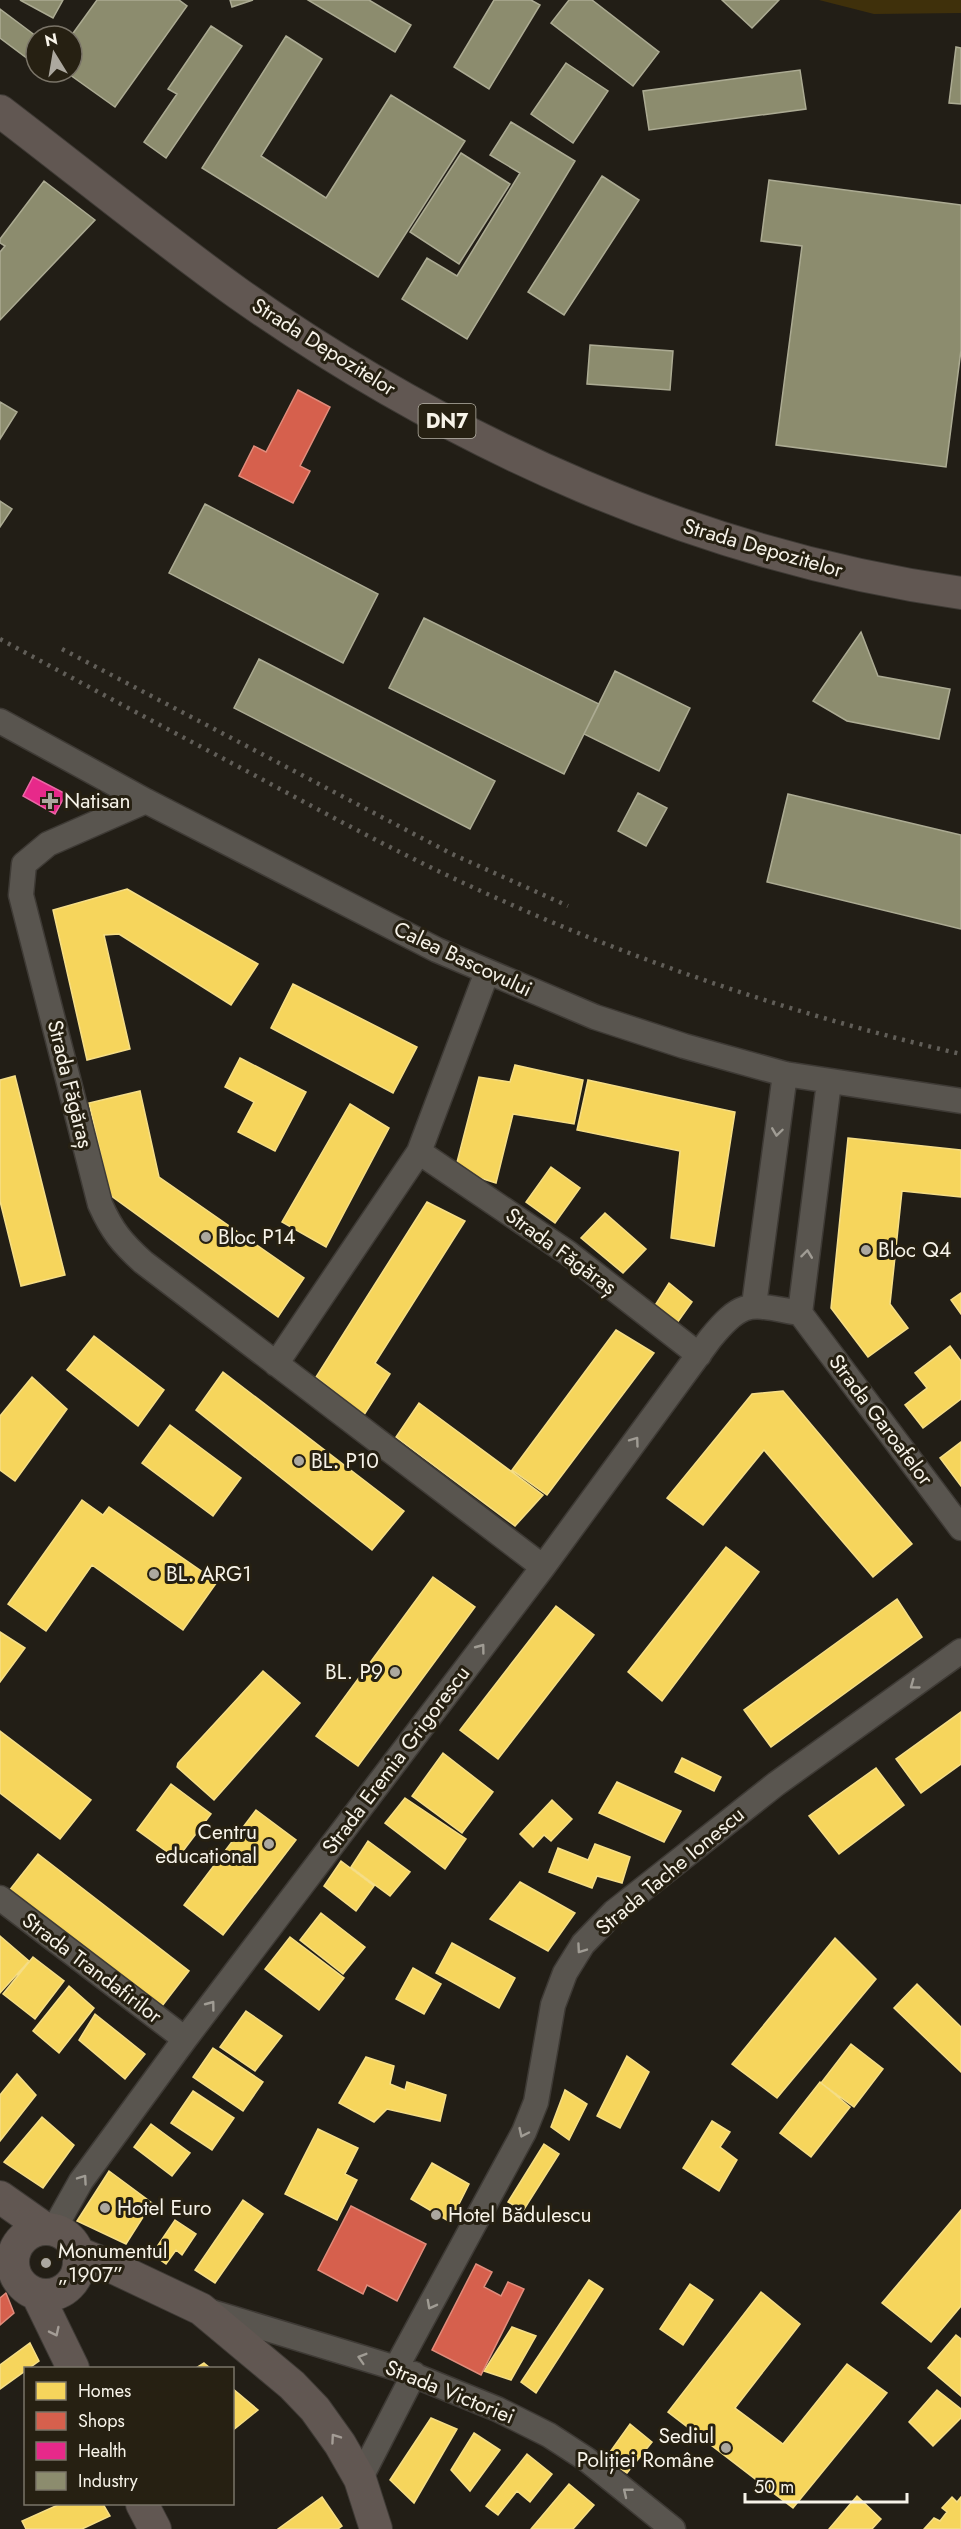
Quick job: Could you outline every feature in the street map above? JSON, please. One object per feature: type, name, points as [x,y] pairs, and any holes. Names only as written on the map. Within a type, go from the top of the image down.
[{"type":"main road","name":"Strada Depozitelor","points":[[0,111],[238,293],[362,374],[472,436],[584,488],[706,534],[789,559],[961,593]]},
{"type":"main road","points":[[0,2197],[49,2229],[69,2238],[78,2253],[79,2265],[76,2276],[60,2292],[49,2295],[37,2294],[28,2290],[15,2277],[12,2258],[0,2227]]},
{"type":"main road","points":[[12,2258],[20,2241],[35,2230],[49,2229]]},
{"type":"main road","points":[[78,2253],[201,2309],[276,2371],[315,2409],[340,2444],[360,2479],[376,2529]]},
{"type":"main road","points":[[37,2294],[73,2367]]},
{"type":"main road","points":[[143,2505],[155,2529]]},
{"type":"street","name":"Calea Bascovului","points":[[0,721],[146,801],[436,950],[595,1017],[684,1046],[785,1074],[961,1101]]},
{"type":"street","name":"Strada Făgăraș","points":[[146,801],[48,844],[24,864],[21,895],[100,1204],[108,1222],[119,1240],[143,1262],[543,1567]]},
{"type":"street","points":[[276,1364],[419,1152],[487,972]]},
{"type":"street","points":[[785,1074],[754,1305],[800,1312],[829,1082]]},
{"type":"street","name":"Strada Făgăraș","points":[[419,1152],[568,1253],[699,1355]]},
{"type":"street","name":"Strada Eremia Grigorescu","points":[[49,2229],[81,2181],[185,2039],[543,1567],[699,1355],[725,1321],[736,1312],[754,1305]]},
{"type":"street","name":"Strada Garoafelor","points":[[800,1312],[961,1528]]},
{"type":"street","name":"Strada Tache Ionescu","points":[[360,2479],[405,2371],[524,2132],[536,2102],[553,2005],[565,1973],[583,1944],[614,1912],[776,1784],[961,1651]]},
{"type":"street","name":"Strada Trandafirilor","points":[[0,1898],[185,2039]]},
{"type":"street","name":"Strada Victoriei","points":[[201,2309],[405,2371],[497,2409],[549,2435],[586,2458],[673,2529]]},
{"type":"shaded area","points":[[819,0],[961,0],[961,13],[874,14]]},
{"type":"building: Homes","points":[[127,889],[258,964],[231,1005],[119,934],[104,935],[130,1049],[87,1060],[53,910]]},
{"type":"building: Homes","points":[[293,984],[417,1047],[393,1093],[271,1028]]},
{"type":"building: Homes","points":[[240,1058],[306,1092],[275,1151],[238,1132],[254,1102],[225,1087]]},
{"type":"building: Homes","points":[[515,1065],[583,1080],[574,1124],[513,1114],[496,1183],[455,1170],[479,1077],[510,1082]]},
{"type":"building: Homes","points":[[15,1076],[65,1275],[21,1286],[0,1201],[0,1080]]},
{"type":"building: Homes","points":[[588,1080],[735,1112],[714,1246],[671,1238],[680,1151],[577,1130]]},
{"type":"building: Homes","name":"Bloc P14","points":[[140,1091],[159,1177],[304,1278],[278,1317],[110,1195],[89,1103]]},
{"type":"building: Homes","points":[[350,1104],[389,1128],[326,1247],[282,1222]]},
{"type":"building: Homes","name":"Bloc Q4","points":[[848,1138],[961,1150],[961,1197],[902,1191],[890,1304],[908,1328],[868,1357],[831,1308]]},
{"type":"building: Homes","points":[[551,1167],[580,1188],[555,1223],[526,1202]]},
{"type":"building: Homes","points":[[427,1202],[465,1221],[375,1363],[390,1374],[364,1415],[316,1377]]},
{"type":"building: Homes","points":[[605,1213],[646,1249],[623,1273],[581,1238]]},
{"type":"building: Homes","points":[[669,1283],[692,1302],[677,1323],[654,1307]]},
{"type":"building: Homes","points":[[961,1293],[961,1314],[951,1300]]},
{"type":"building: Homes","points":[[616,1330],[654,1353],[547,1495],[512,1470]]},
{"type":"building: Homes","points":[[94,1336],[164,1390],[138,1426],[67,1370]]},
{"type":"building: Homes","points":[[950,1346],[961,1361],[961,1399],[923,1428],[905,1405],[927,1388],[915,1373]]},
{"type":"building: Homes","name":"BL. P10","points":[[223,1372],[404,1511],[372,1550],[196,1410]]},
{"type":"building: Homes","points":[[32,1377],[67,1409],[15,1481],[0,1470],[0,1416]]},
{"type":"building: Homes","points":[[783,1391],[912,1544],[873,1577],[764,1450],[703,1525],[667,1498],[752,1394]]},
{"type":"building: Homes","points":[[419,1403],[543,1495],[515,1526],[396,1437]]},
{"type":"building: Homes","points":[[170,1425],[241,1478],[213,1516],[142,1463]]},
{"type":"building: Homes","points":[[961,1442],[961,1486],[940,1458]]},
{"type":"building: Homes","name":"BL. ARG1","points":[[82,1500],[103,1515],[109,1507],[217,1582],[183,1630],[92,1565],[46,1631],[8,1604]]},
{"type":"building: Homes","points":[[726,1547],[759,1572],[662,1701],[628,1672]]},
{"type":"building: Homes","name":"BL. P9","points":[[433,1577],[475,1607],[358,1766],[316,1736]]},
{"type":"building: Homes","points":[[897,1599],[922,1637],[771,1747],[744,1710]]},
{"type":"building: Homes","points":[[556,1606],[594,1635],[498,1759],[460,1730]]},
{"type":"building: Homes","points":[[0,1632],[25,1648],[0,1682]]},
{"type":"building: Homes","points":[[263,1671],[300,1703],[214,1800],[177,1767],[178,1763]]},
{"type":"building: Homes","points":[[961,1712],[961,1764],[921,1793],[896,1759]]},
{"type":"building: Homes","points":[[0,1731],[91,1800],[60,1839],[0,1793]]},
{"type":"building: Homes","points":[[443,1753],[493,1792],[462,1833],[412,1796]]},
{"type":"building: Homes","points":[[682,1758],[721,1777],[714,1791],[675,1772]]},
{"type":"building: Homes","points":[[876,1768],[904,1805],[839,1854],[809,1816]]},
{"type":"building: Homes","points":[[617,1782],[681,1811],[664,1842],[599,1813]]},
{"type":"building: Homes","points":[[171,1784],[211,1814],[177,1859],[137,1830]]},
{"type":"building: Homes","points":[[405,1798],[466,1839],[445,1869],[385,1823]]},
{"type":"building: Homes","points":[[552,1800],[572,1819],[551,1841],[544,1835],[533,1847],[520,1834]]},
{"type":"building: Homes","points":[[256,1810],[296,1840],[223,1935],[184,1905]]},
{"type":"building: Homes","points":[[368,1841],[410,1872],[390,1896],[351,1867]]},
{"type":"building: Homes","points":[[595,1844],[630,1857],[622,1883],[597,1876],[592,1888],[549,1872],[558,1848],[588,1860]]},
{"type":"building: Homes","points":[[38,1854],[189,1971],[159,2010],[8,1892]]},
{"type":"building: Homes","points":[[341,1861],[374,1886],[356,1911],[324,1886]]},
{"type":"building: Homes","points":[[520,1882],[575,1913],[548,1951],[490,1919]]},
{"type":"building: Homes","points":[[321,1913],[365,1947],[343,1974],[300,1940]]},
{"type":"building: Homes","points":[[0,1936],[29,1961],[0,1993]]},
{"type":"building: Homes","points":[[290,1937],[344,1978],[319,2010],[265,1969]]},
{"type":"building: Homes","points":[[835,1938],[876,1979],[777,2098],[732,2064]]},
{"type":"building: Homes","points":[[452,1943],[515,1978],[499,2008],[436,1973]]},
{"type":"building: Homes","points":[[33,1957],[64,1981],[35,2019],[3,1994]]},
{"type":"building: Homes","points":[[413,1968],[441,1984],[424,2014],[396,1999]]},
{"type":"building: Homes","points":[[917,1984],[961,2027],[961,2072],[894,2008]]},
{"type":"building: Homes","points":[[69,1986],[94,2008],[59,2053],[33,2031]]},
{"type":"building: Homes","points":[[246,2011],[282,2036],[255,2071],[220,2047]]},
{"type":"building: Homes","points":[[95,2014],[145,2054],[125,2079],[79,2040]]},
{"type":"building: Homes","points":[[851,2044],[883,2069],[854,2107],[821,2083]]},
{"type":"building: Homes","points":[[213,2048],[263,2082],[243,2111],[193,2077]]},
{"type":"building: Homes","points":[[627,2056],[649,2072],[620,2128],[597,2116]]},
{"type":"building: Homes","points":[[366,2057],[394,2066],[390,2084],[405,2090],[407,2082],[446,2095],[440,2121],[387,2109],[374,2122],[339,2103]]},
{"type":"building: Homes","points":[[17,2074],[36,2095],[0,2141],[0,2095]]},
{"type":"building: Homes","points":[[820,2082],[850,2107],[811,2157],[780,2133]]},
{"type":"building: Homes","points":[[565,2090],[587,2104],[569,2140],[551,2127]]},
{"type":"building: Homes","points":[[193,2091],[234,2118],[212,2150],[171,2123]]},
{"type":"building: Homes","points":[[42,2117],[74,2145],[43,2188],[4,2162]]},
{"type":"building: Homes","points":[[712,2121],[730,2132],[720,2147],[737,2160],[719,2191],[683,2168]]},
{"type":"building: Homes","points":[[151,2124],[190,2153],[172,2176],[134,2147]]},
{"type":"building: Homes","points":[[318,2129],[358,2148],[345,2174],[357,2180],[337,2220],[285,2194]]},
{"type":"building: Homes","points":[[544,2144],[559,2154],[523,2211],[508,2202]]},
{"type":"building: Homes","points":[[432,2163],[469,2184],[450,2222],[411,2199]]},
{"type":"building: Homes","points":[[109,2171],[152,2203],[126,2244],[77,2221]]},
{"type":"building: Homes","points":[[243,2200],[263,2214],[215,2283],[195,2270]]},
{"type":"building: Homes","points":[[961,2210],[961,2306],[931,2342],[882,2303]]},
{"type":"building: Homes","points":[[175,2220],[196,2234],[182,2255],[176,2250],[166,2264],[152,2254]]},
{"type":"building: Homes","points":[[589,2280],[603,2289],[536,2393],[521,2382]]},
{"type":"building: Homes","points":[[690,2284],[713,2300],[683,2345],[660,2329]]},
{"type":"building: Homes","points":[[761,2292],[800,2324],[735,2408],[783,2444],[847,2364],[887,2393],[793,2508],[668,2412]]},
{"type":"building: Homes","points":[[512,2327],[536,2336],[511,2380],[484,2371]]},
{"type":"building: Homes","points":[[956,2335],[961,2339],[961,2396],[928,2368]]},
{"type":"building: Homes","points":[[30,2343],[39,2361],[31,2367],[24,2367],[24,2372],[0,2389],[0,2365]]},
{"type":"building: Homes","points":[[234,2390],[258,2410],[234,2429]]},
{"type":"building: Homes","points":[[937,2390],[961,2409],[961,2418],[933,2446],[909,2422]]},
{"type":"building: Homes","points":[[431,2418],[457,2429],[414,2503],[390,2480]]},
{"type":"building: Homes","points":[[630,2424],[652,2442],[627,2473],[605,2459]]},
{"type":"building: Homes","points":[[474,2433],[500,2450],[470,2491],[451,2470]]},
{"type":"building: Homes","points":[[527,2454],[552,2474],[530,2502],[517,2491],[498,2515],[486,2506]]},
{"type":"building: Homes","points":[[569,2484],[594,2505],[573,2529],[531,2529]]},
{"type":"building: Homes","points":[[857,2496],[881,2519],[872,2529],[829,2529]]},
{"type":"building: Homes","points":[[322,2497],[342,2526],[338,2529],[278,2529]]},
{"type":"building: Homes","points":[[952,2497],[957,2502],[961,2497],[961,2529],[924,2529],[934,2518],[940,2521],[947,2512],[942,2508]]},
{"type":"building: Homes","points":[[58,2505],[104,2505],[110,2516],[82,2529],[26,2529],[22,2521]]},
{"type":"building: Shops","points":[[298,390],[330,407],[300,466],[310,471],[293,503],[239,476],[254,446],[266,452]]},
{"type":"building: Shops","points":[[351,2206],[426,2244],[397,2301],[367,2285],[363,2294],[318,2270]]},
{"type":"building: Shops","points":[[476,2264],[492,2272],[484,2287],[501,2296],[508,2282],[524,2289],[481,2375],[432,2350]]},
{"type":"building: Shops","points":[[6,2293],[14,2313],[0,2325],[0,2298]]},
{"type":"building: Health","points":[[33,777],[66,794],[55,814],[23,796]]},
{"type":"building: Industry","points":[[20,0],[63,0],[53,18]]},
{"type":"building: Industry","points":[[97,0],[179,0],[187,6],[115,107],[83,84],[84,24],[80,24]]},
{"type":"building: Industry","points":[[230,0],[253,0],[232,7]]},
{"type":"building: Industry","points":[[308,0],[369,0],[411,25],[395,52]]},
{"type":"building: Industry","points":[[494,0],[531,0],[540,5],[489,89],[454,67]]},
{"type":"building: Industry","points":[[569,0],[592,0],[659,52],[633,86],[551,23]]},
{"type":"building: Industry","points":[[722,0],[779,0],[752,28]]},
{"type":"building: Industry","points":[[0,9],[24,27],[24,56],[0,38]]},
{"type":"building: Industry","points":[[211,26],[242,46],[166,158],[144,142],[177,94],[168,89]]},
{"type":"building: Industry","points":[[286,36],[322,59],[261,156],[326,198],[391,95],[465,141],[378,277],[202,168]]},
{"type":"building: Industry","points":[[956,47],[961,48],[961,104],[949,103]]},
{"type":"building: Industry","points":[[566,63],[608,91],[573,143],[531,114]]},
{"type":"building: Industry","points":[[800,70],[806,109],[649,130],[643,91]]},
{"type":"building: Industry","points":[[511,122],[575,161],[467,339],[402,299],[427,258],[457,276],[520,173],[490,155]]},
{"type":"building: Industry","points":[[461,153],[510,184],[459,264],[410,232]]},
{"type":"building: Industry","points":[[602,176],[639,200],[564,315],[528,292]]},
{"type":"building: Industry","points":[[769,180],[961,205],[961,350],[946,467],[776,445],[802,246],[761,241]]},
{"type":"building: Industry","points":[[44,181],[95,220],[0,320],[0,252],[5,246],[0,243],[0,239]]},
{"type":"building: Industry","points":[[590,345],[673,351],[670,390],[587,384]]},
{"type":"building: Industry","points":[[0,402],[17,412],[0,439]]},
{"type":"building: Industry","points":[[0,501],[12,509],[0,527]]},
{"type":"building: Industry","points":[[205,504],[378,594],[343,663],[169,573]]},
{"type":"building: Industry","points":[[424,618],[599,704],[564,774],[389,688]]},
{"type":"building: Industry","points":[[861,632],[878,676],[950,689],[939,739],[847,721],[813,701]]},
{"type":"building: Industry","points":[[259,659],[495,781],[470,829],[234,708]]},
{"type":"building: Industry","points":[[615,671],[690,708],[659,771],[584,734]]},
{"type":"building: Industry","points":[[638,793],[667,808],[646,846],[618,831]]},
{"type":"building: Industry","points":[[788,794],[961,835],[961,929],[767,882]]},
{"type":"railway","points":[[0,639],[377,841],[556,924],[669,968],[786,1007],[961,1054]]},
{"type":"railway","points":[[62,649],[452,854],[568,906]]},
{"type":"place","name":"Natisan","points":[[50,801]]},
{"type":"place","name":"Bloc P14","points":[[206,1237]]},
{"type":"place","name":"Bloc Q4","points":[[866,1250]]},
{"type":"place","name":"BL. P10","points":[[299,1461]]},
{"type":"place","name":"BL. ARG1","points":[[154,1574]]},
{"type":"place","name":"BL. P9","points":[[395,1672]]},
{"type":"place","name":"Centru educational","points":[[269,1844]]},
{"type":"place","name":"Hotel Euro","points":[[105,2208]]},
{"type":"place","name":"Hotel Bădulescu","points":[[436,2215]]},
{"type":"place","name":"Monumentul „1907”","points":[[46,2263]]},
{"type":"place","name":"Sediul Poliției Române","points":[[726,2448]]}]
